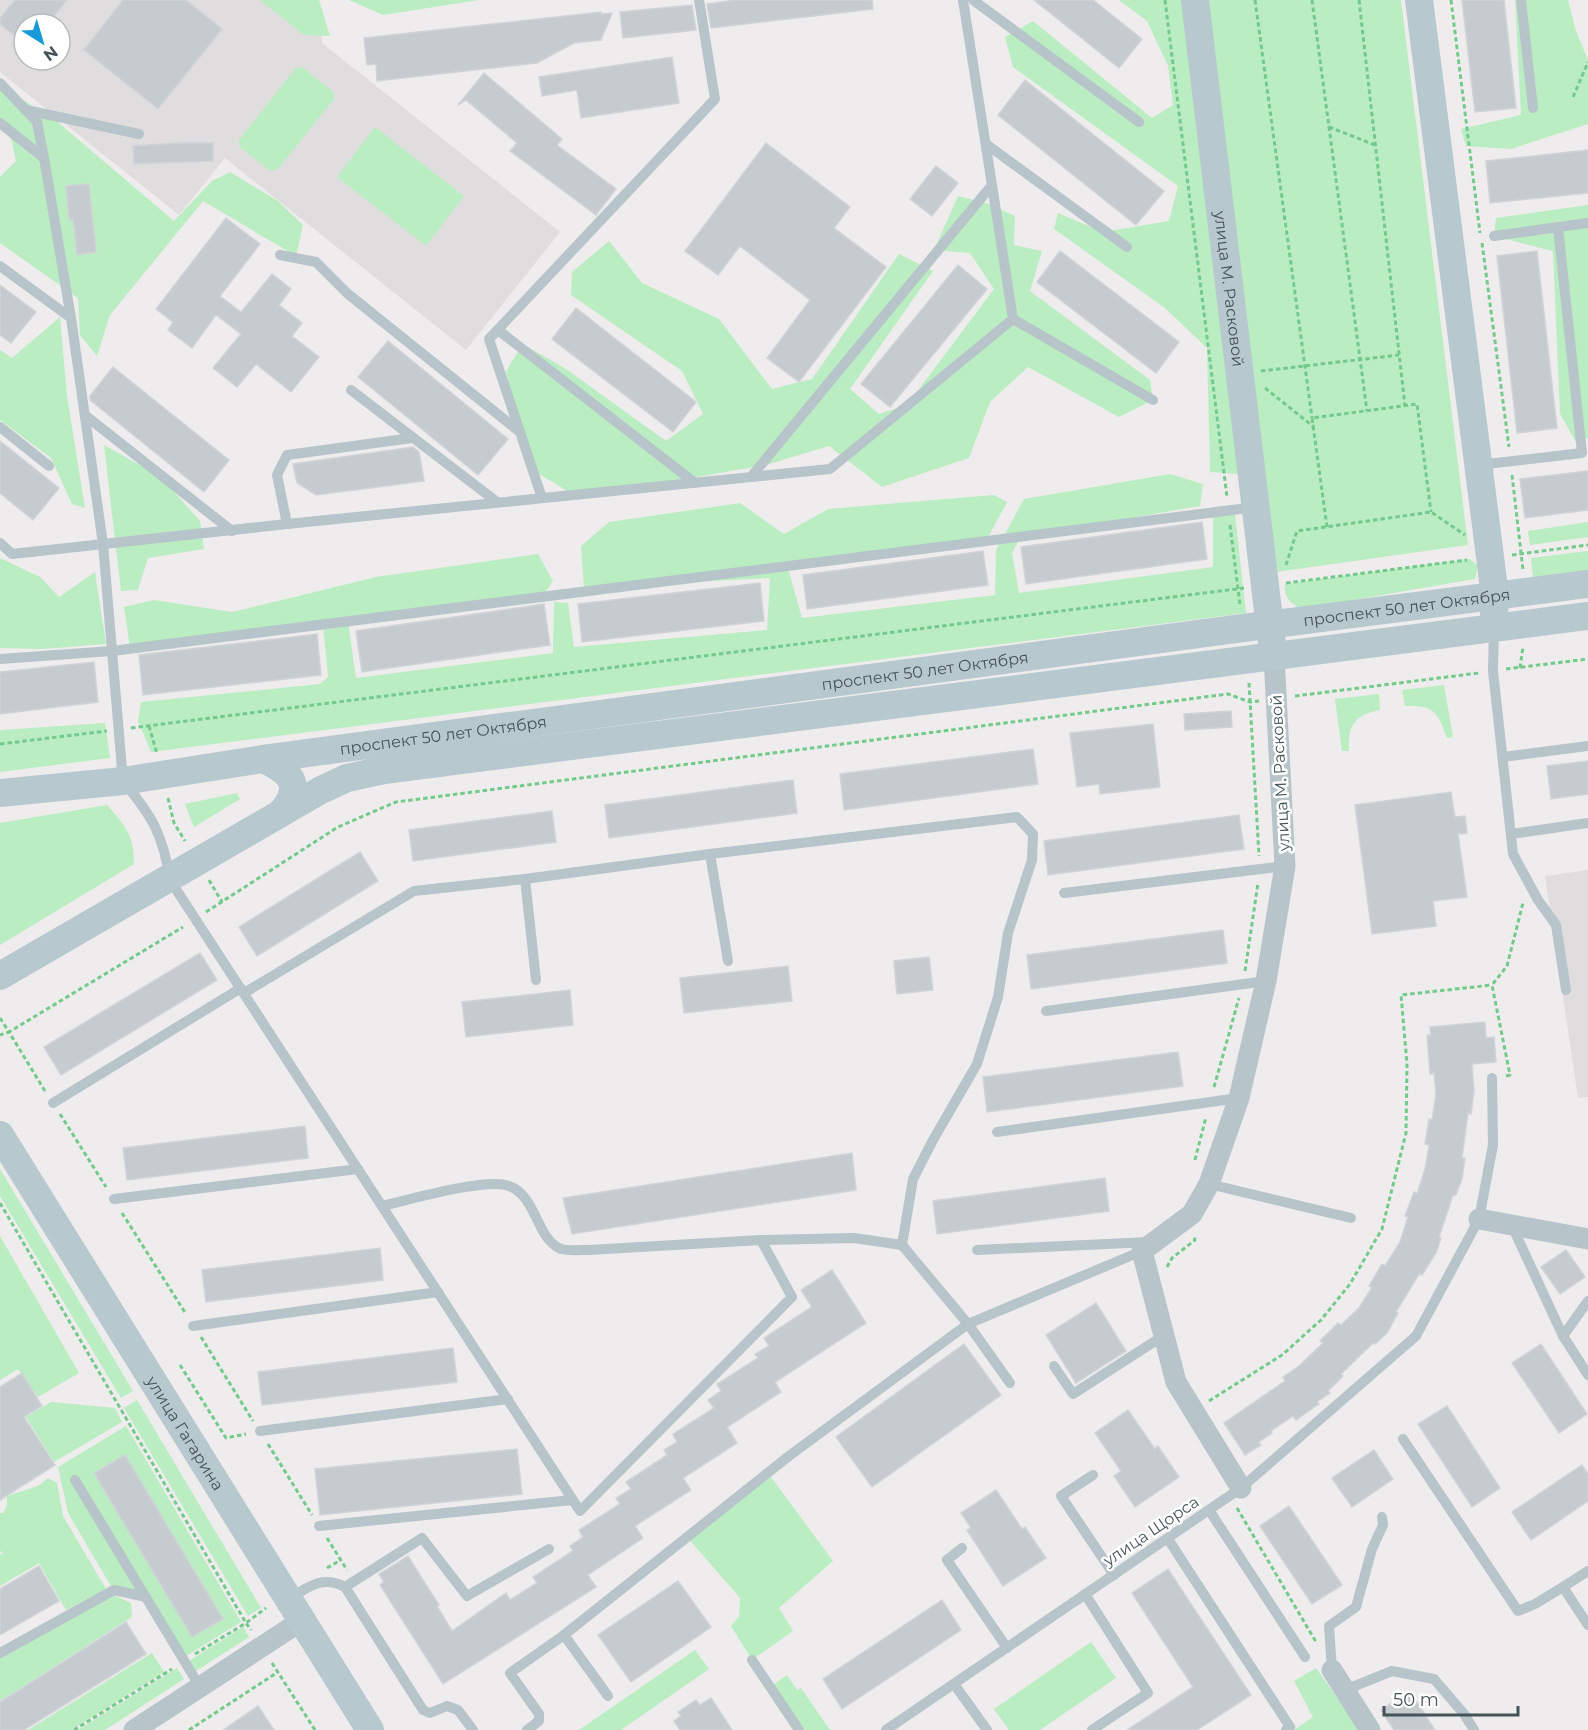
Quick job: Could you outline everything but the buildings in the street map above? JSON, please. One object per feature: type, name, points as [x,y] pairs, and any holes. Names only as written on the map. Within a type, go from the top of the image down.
[{"type":"main road","name":"улица М. Расковой","points":[[1195,0],[1242,509],[1261,586],[1257,626],[1260,658]]},
{"type":"main road","points":[[1419,0],[1495,596],[1494,628]]},
{"type":"main road","name":"проспект 50 лет Октября","points":[[0,793],[123,781],[263,759],[1588,584]]},
{"type":"main road","name":"проспект 50 лет Октября","points":[[0,976],[170,880],[282,812],[347,778],[384,770],[1588,616]]},
{"type":"main road","points":[[263,759],[281,767],[290,777],[294,788],[292,800],[282,812]]},
{"type":"main road","name":"улица Гагарина","points":[[0,1135],[370,1730]]},
{"type":"street","name":"улица М. Расковой","points":[[1148,1246],[1192,1214],[1209,1184],[1239,1098],[1266,981],[1285,866],[1276,699],[1260,658]]},
{"type":"street","points":[[1479,1219],[1588,1239]]},
{"type":"street","points":[[1148,1246],[1163,1336],[1176,1382],[1235,1492]]},
{"type":"street","points":[[134,1730],[261,1647],[291,1605]]},
{"type":"street","points":[[1332,1670],[1370,1730]]},
{"type":"lane","points":[[542,498],[489,339],[715,99],[699,0]]},
{"type":"lane","points":[[963,0],[1013,319]]},
{"type":"lane","points":[[973,0],[1139,122]]},
{"type":"lane","points":[[1521,0],[1533,108]]},
{"type":"lane","points":[[0,83],[37,122],[44,158],[86,416],[103,544],[123,781],[146,809],[158,829],[166,852],[170,880],[580,1511],[792,1297],[761,1240]]},
{"type":"lane","points":[[26,110],[139,134]]},
{"type":"lane","points":[[0,123],[44,158]]},
{"type":"lane","points":[[986,144],[1127,247]]},
{"type":"lane","points":[[752,477],[992,185]]},
{"type":"lane","points":[[1494,236],[1588,223]]},
{"type":"lane","points":[[1478,465],[1585,452],[1558,227]]},
{"type":"lane","points":[[280,255],[316,262],[348,294],[520,433]]},
{"type":"lane","points":[[0,267],[71,318]]},
{"type":"lane","points":[[1013,319],[1153,400]]},
{"type":"lane","points":[[0,543],[12,554],[830,469],[1013,319]]},
{"type":"lane","points":[[498,330],[695,483]]},
{"type":"lane","points":[[351,390],[497,502]]},
{"type":"lane","points":[[86,416],[232,531]]},
{"type":"lane","points":[[0,427],[49,465]]},
{"type":"lane","points":[[287,524],[277,475],[287,455],[412,438]]},
{"type":"lane","points":[[0,659],[112,651],[1242,509]]},
{"type":"lane","points":[[1494,628],[1493,671],[1513,855],[1538,900],[1556,925],[1566,990]]},
{"type":"lane","points":[[1503,757],[1588,746]]},
{"type":"lane","points":[[53,1103],[414,891],[1017,817],[1033,834],[1032,860],[1008,933],[998,997],[977,1064],[913,1179],[902,1245]]},
{"type":"lane","points":[[1511,834],[1588,823]]},
{"type":"lane","points":[[710,854],[728,961]]},
{"type":"lane","points":[[1064,893],[1285,866]]},
{"type":"lane","points":[[525,879],[537,980]]},
{"type":"lane","points":[[1046,1011],[1266,981]]},
{"type":"lane","points":[[1479,1219],[1493,1145],[1492,1078]]},
{"type":"lane","points":[[997,1132],[1239,1098]]},
{"type":"lane","points":[[114,1199],[358,1169]]},
{"type":"lane","points":[[382,1206],[488,1183],[510,1186],[527,1200],[548,1238],[561,1249],[589,1250],[761,1240],[854,1238],[902,1245],[968,1324],[1010,1383]]},
{"type":"lane","points":[[1209,1184],[1352,1218]]},
{"type":"lane","name":"улица Щорса","points":[[886,1730],[1235,1492],[1416,1336],[1479,1219]]},
{"type":"lane","points":[[1512,1226],[1563,1336],[1588,1375]]},
{"type":"lane","points":[[977,1250],[1148,1246]]},
{"type":"lane","points":[[527,1730],[539,1721],[539,1714],[510,1672],[564,1635],[789,1456],[968,1324],[1148,1246]]},
{"type":"lane","points":[[193,1326],[438,1292]]},
{"type":"lane","points":[[1563,1336],[1588,1301]]},
{"type":"lane","points":[[1054,1365],[1073,1394],[1163,1336]]},
{"type":"lane","points":[[260,1431],[508,1399]]},
{"type":"lane","points":[[1403,1439],[1518,1611],[1534,1604],[1588,1571]]},
{"type":"lane","points":[[1093,1475],[1061,1496],[1114,1575]]},
{"type":"lane","points":[[75,1480],[200,1687]]},
{"type":"lane","points":[[319,1526],[572,1500]]},
{"type":"lane","points":[[1209,1510],[1305,1657]]},
{"type":"lane","points":[[1332,1670],[1329,1626],[1356,1607],[1372,1549],[1383,1525],[1382,1517]]},
{"type":"lane","points":[[291,1605],[320,1582],[349,1585],[422,1538],[467,1596],[549,1549]]},
{"type":"lane","points":[[1168,1539],[1290,1727],[1286,1730]]},
{"type":"lane","points":[[962,1548],[946,1560],[1007,1648]]},
{"type":"lane","points":[[349,1585],[423,1710],[430,1713],[447,1706],[458,1710],[473,1730]]},
{"type":"lane","points":[[1563,1587],[1588,1625]]},
{"type":"lane","points":[[0,1653],[114,1590],[146,1597]]},
{"type":"lane","points":[[1085,1594],[1148,1693],[1092,1730]]},
{"type":"lane","points":[[564,1635],[608,1696]]},
{"type":"lane","points":[[752,1660],[799,1730]]},
{"type":"lane","points":[[1345,1690],[1392,1671],[1434,1679],[1464,1714],[1473,1730]]},
{"type":"lane","points":[[954,1684],[987,1730]]},
{"type":"path","points":[[1165,0],[1242,509],[1261,586],[1257,626]]},
{"type":"path","points":[[1255,0],[1327,527]]},
{"type":"path","points":[[1312,0],[1367,411]]},
{"type":"path","points":[[1359,0],[1405,406]]},
{"type":"path","points":[[1451,0],[1526,592]]},
{"type":"path","points":[[1573,97],[1588,62]]},
{"type":"path","points":[[1329,127],[1375,145]]},
{"type":"path","points":[[1254,372],[1399,355]]},
{"type":"path","points":[[1312,418],[1417,404],[1431,512]]},
{"type":"path","points":[[1261,586],[1297,531],[1431,512],[1466,536]]},
{"type":"path","points":[[0,744],[1588,545]]},
{"type":"path","points":[[1520,668],[1526,624]]},
{"type":"path","points":[[1193,1170],[1243,985],[1260,869],[1250,702],[1260,658]]},
{"type":"path","points":[[0,1035],[9,1032],[196,919],[338,827],[396,802],[1228,694],[1250,702],[1588,659]]},
{"type":"path","points":[[149,726],[174,823],[222,902]]},
{"type":"path","points":[[1201,1406],[1282,1355],[1322,1320],[1350,1284],[1382,1228],[1406,1132],[1407,1064],[1401,995],[1492,985]]},
{"type":"path","points":[[0,1018],[319,1526],[349,1585]]},
{"type":"path","points":[[0,1203],[246,1623],[315,1730]]},
{"type":"path","points":[[1164,1271],[1172,1258],[1195,1240],[1188,1217]]},
{"type":"path","points":[[180,1365],[226,1438],[260,1431]]},
{"type":"path","points":[[1235,1492],[1332,1670]]},
{"type":"path","points":[[75,1730],[246,1623],[291,1605]]},
{"type":"path","points":[[189,1730],[278,1672]]},
{"type":"shaded area","points":[[0,0],[310,0],[321,9],[322,43],[560,232],[466,350],[225,158],[179,215],[0,72]]},
{"type":"shaded area","points":[[1588,870],[1588,1097],[1578,1098],[1545,876]]},
{"type":"green space","points":[[260,0],[319,0],[330,36],[304,35]]},
{"type":"green space","points":[[349,0],[479,0],[383,15]]},
{"type":"green space","points":[[1119,0],[1185,0],[1239,474],[1210,472],[1207,348],[1165,308],[1054,229],[1058,213],[1103,232],[1169,221],[1178,186],[1013,67],[1005,37],[1033,21],[1152,118],[1173,105],[1168,66],[1147,21]]},
{"type":"green space","points":[[1204,0],[1401,0],[1468,545],[1276,572]]},
{"type":"green space","points":[[1515,0],[1568,0],[1576,31],[1588,60],[1588,124],[1511,149],[1466,146],[1461,129],[1521,115]]},
{"type":"green space","points":[[299,67],[332,91],[334,99],[278,169],[270,171],[241,148],[239,140],[295,69]]},
{"type":"green space","points":[[0,86],[53,118],[174,221],[212,181],[230,172],[278,201],[303,225],[296,256],[203,201],[110,315],[97,356],[80,335],[78,298],[0,243],[0,177],[16,161],[10,134],[0,126]]},
{"type":"green space","points":[[375,127],[464,196],[426,246],[337,177]]},
{"type":"green space","points":[[958,196],[986,203],[1015,216],[1014,245],[1042,251],[1030,291],[1150,380],[1153,400],[1119,417],[1028,367],[990,402],[969,458],[882,487],[829,446],[766,465],[663,483],[567,491],[528,467],[506,371],[523,344],[566,369],[666,441],[703,414],[682,371],[571,295],[572,272],[609,241],[642,283],[719,319],[772,389],[812,379],[899,254],[933,271],[850,389],[879,414],[907,405],[994,289],[970,253],[934,250]]},
{"type":"green space","points":[[1588,205],[1588,438],[1576,442],[1560,414],[1553,251],[1494,236],[1496,218]]},
{"type":"green space","points":[[60,317],[67,396],[85,508],[72,504],[51,458],[0,420],[0,350],[12,358]]},
{"type":"green space","points":[[104,445],[161,477],[200,521],[204,549],[148,558],[138,590],[121,591]]},
{"type":"green space","points":[[1170,474],[1203,484],[1200,506],[1021,537],[1012,553],[1019,593],[1213,567],[1213,507],[1234,505],[1246,613],[151,752],[138,721],[141,702],[320,684],[328,677],[323,626],[130,647],[124,607],[154,600],[232,612],[376,577],[538,554],[553,581],[544,594],[348,622],[356,678],[553,653],[554,602],[568,603],[574,647],[767,630],[770,578],[584,588],[581,546],[609,522],[740,503],[784,534],[828,509],[994,495],[1007,502],[986,541],[788,568],[802,618],[995,595],[996,550],[1024,499]]},
{"type":"green space","points":[[1588,522],[1588,537],[1530,545],[1528,531]]},
{"type":"green space","points":[[1588,551],[1588,571],[1533,578],[1531,558]]},
{"type":"green space","points":[[0,558],[40,577],[59,597],[95,572],[106,644],[43,649],[0,648]]},
{"type":"green space","points":[[1470,559],[1478,566],[1475,579],[1301,609],[1291,602],[1286,593],[1285,584]]},
{"type":"green space","points":[[1444,685],[1453,737],[1447,738],[1434,712],[1423,707],[1405,706],[1402,690]]},
{"type":"green space","points":[[1379,694],[1380,710],[1364,715],[1354,723],[1350,734],[1349,751],[1342,751],[1335,699]]},
{"type":"green space","points":[[105,723],[110,758],[0,772],[0,730]]},
{"type":"green space","points":[[237,793],[240,799],[194,827],[185,804]]},
{"type":"green space","points":[[107,805],[127,831],[134,854],[134,864],[0,945],[0,823]]},
{"type":"green space","points":[[0,1169],[133,1391],[121,1398],[0,1196]]},
{"type":"green space","points":[[0,1236],[79,1373],[38,1397],[18,1369],[0,1380]]},
{"type":"green space","points":[[137,1400],[261,1608],[248,1616],[124,1408]]},
{"type":"green space","points":[[51,1402],[115,1408],[122,1422],[54,1462],[26,1417]]},
{"type":"green space","points":[[126,1426],[241,1622],[186,1656],[147,1592],[111,1586],[68,1513],[58,1467]]},
{"type":"green space","points":[[771,1477],[833,1561],[779,1608],[793,1631],[752,1660],[731,1626],[739,1617],[740,1598],[687,1537]]},
{"type":"green space","points":[[48,1478],[57,1483],[63,1516],[106,1589],[66,1610],[39,1563],[0,1586],[0,1555],[3,1553],[0,1551],[0,1513],[3,1513],[7,1505],[7,1496],[38,1486]]},
{"type":"green space","points":[[113,1595],[131,1603],[132,1617],[0,1701],[0,1657]]},
{"type":"green space","points":[[243,1627],[249,1637],[196,1671],[189,1661]]},
{"type":"green space","points":[[1091,1642],[1116,1678],[1040,1730],[1009,1730],[994,1709]]},
{"type":"green space","points":[[695,1650],[709,1669],[621,1730],[579,1730]]},
{"type":"green space","points":[[152,1653],[164,1672],[71,1730],[28,1730]]},
{"type":"green space","points":[[177,1668],[184,1679],[105,1730],[78,1730]]},
{"type":"green space","points":[[1316,1668],[1360,1730],[1294,1730],[1313,1717],[1294,1681]]},
{"type":"green space","points":[[787,1675],[797,1690],[801,1688],[830,1730],[805,1730],[773,1685]]}]
